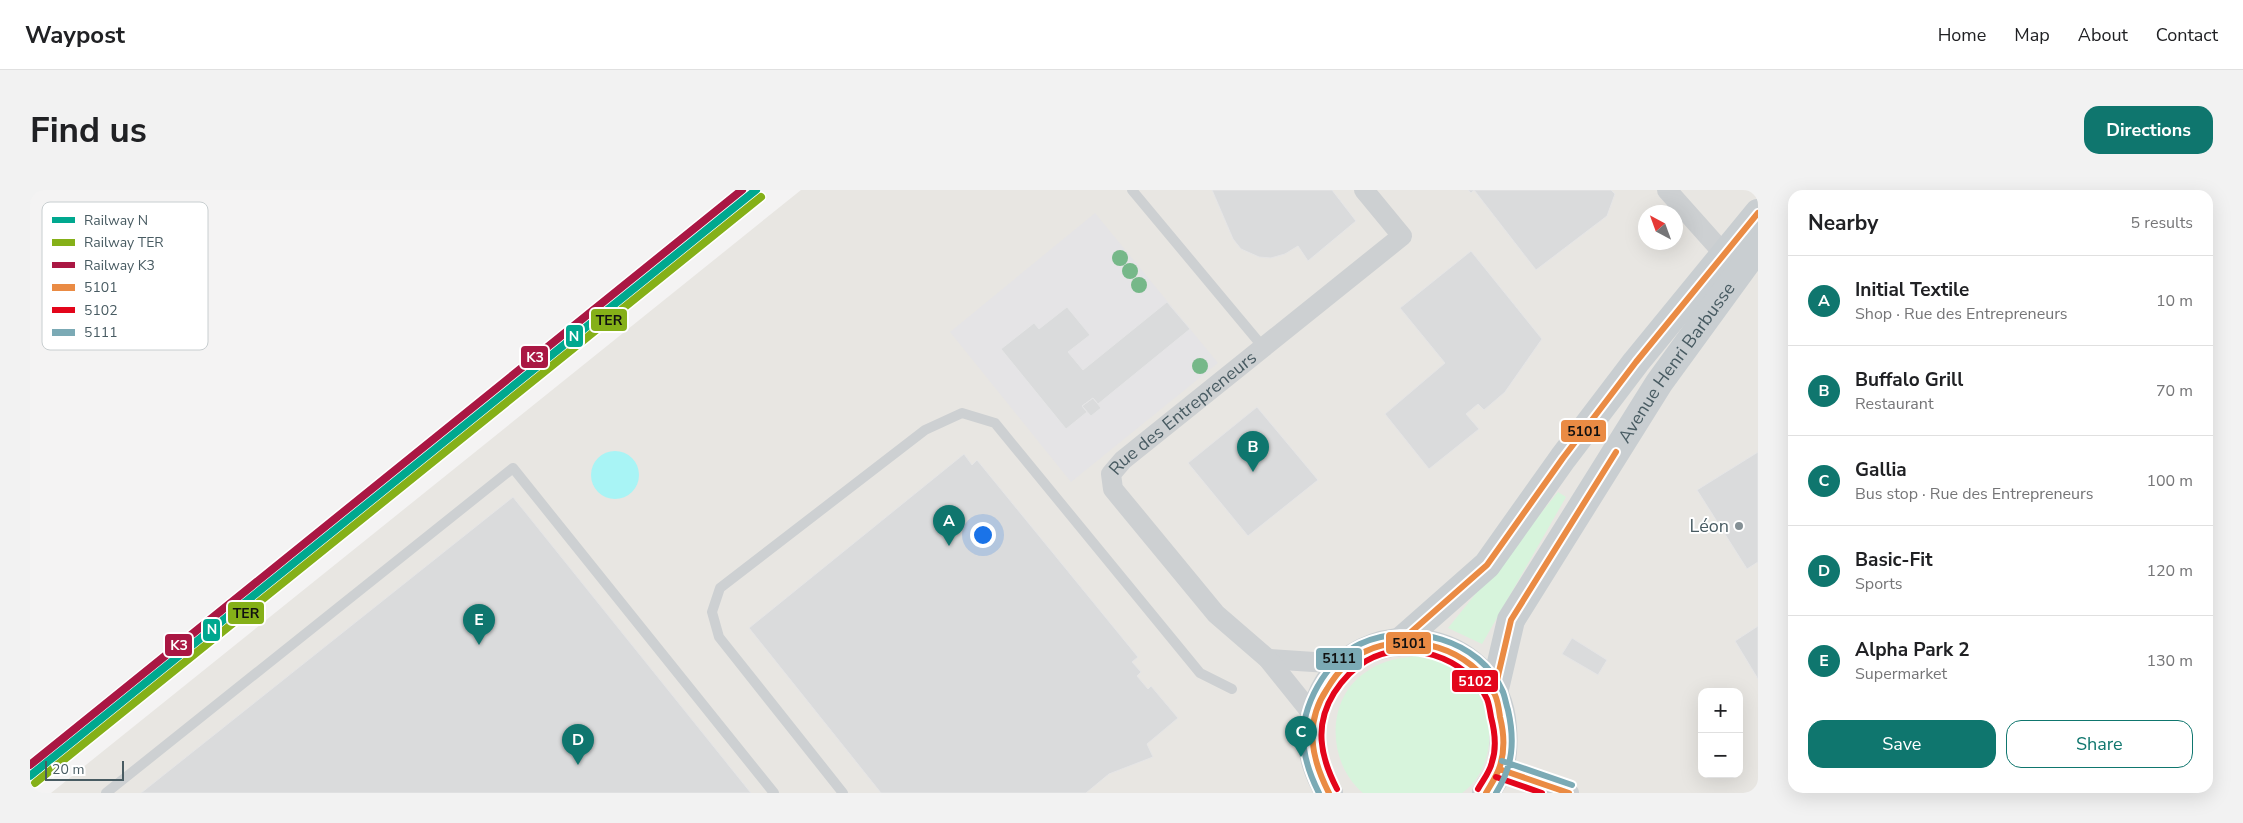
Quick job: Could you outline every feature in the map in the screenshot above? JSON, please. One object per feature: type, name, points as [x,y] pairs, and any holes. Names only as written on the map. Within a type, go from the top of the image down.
[{"type":"main road","name":"Avenue Henri Barbusse","points":[[1402,640],[1487,565],[1563,458],[1619,384],[1758,213]]},
{"type":"main road","name":"Avenue Henri Barbusse","points":[[1494,693],[1511,620],[1659,383],[1758,247]]},
{"type":"main road","points":[[1329,793],[1317,772],[1311,744],[1313,715],[1325,687],[1344,664],[1371,647],[1402,640],[1430,643],[1456,653],[1478,670],[1494,693],[1503,718],[1504,744],[1499,769],[1486,793]]},
{"type":"street","name":"Rue des Entrepreneurs","points":[[1268,659],[1216,614],[1113,489],[1111,474],[1123,460],[1402,236],[1364,190]]},
{"type":"street","points":[[1668,190],[1724,254]]},
{"type":"street","points":[[1268,659],[1344,664]]},
{"type":"street","points":[[1268,659],[1313,715]]},
{"type":"street","points":[[1499,769],[1569,793]]},
{"type":"lane","points":[[1132,190],[1263,347]]},
{"type":"lane","points":[[843,793],[720,637],[712,612],[720,588],[925,430],[962,413],[995,423],[1200,673],[1232,689]]},
{"type":"lane","points":[[106,793],[513,468],[774,793]]},
{"type":"shaded area","points":[[801,190],[1758,190],[1758,793],[51,793]]},
{"type":"shaded area","points":[[1095,213],[1218,363],[1071,482],[950,332]]},
{"type":"green space","points":[[1558,492],[1566,497],[1482,644],[1448,628]]},
{"type":"green space","points":[[1417,656],[1452,668],[1463,674],[1475,686],[1483,701],[1488,717],[1490,734],[1488,751],[1483,767],[1474,782],[1462,793],[1363,793],[1351,780],[1342,764],[1337,747],[1338,712],[1344,696],[1355,681],[1369,670],[1392,660]]},
{"type":"water","points":[[610,451],[620,451],[632,458],[639,470],[639,480],[632,492],[620,499],[610,499],[602,495],[595,488],[591,480],[591,470],[595,462],[602,455]]},
{"type":"building","points":[[1212,190],[1332,190],[1356,221],[1308,261],[1298,246],[1285,254],[1271,258],[1259,257],[1241,249],[1233,239]]},
{"type":"building","points":[[1474,190],[1611,190],[1615,194],[1607,216],[1536,270]]},
{"type":"building","points":[[1471,251],[1542,339],[1505,392],[1484,410],[1478,404],[1466,414],[1479,429],[1429,469],[1385,414],[1445,363],[1400,308]]},
{"type":"building","points":[[1167,302],[1190,329],[1098,404],[1093,398],[1082,406],[1087,412],[1066,429],[1001,349],[1034,323],[1039,329],[1067,307],[1090,335],[1068,352],[1083,370]]},
{"type":"building","points":[[1093,398],[1101,408],[1091,416],[1082,406]]},
{"type":"building","points":[[1257,407],[1318,480],[1248,536],[1188,463]]},
{"type":"building","name":"Léon","points":[[1758,452],[1758,562],[1747,569],[1697,490]]},
{"type":"building","points":[[964,454],[972,465],[977,460],[1138,657],[1132,662],[1141,672],[1137,676],[1148,689],[1151,686],[1178,718],[1147,744],[1153,757],[1109,774],[1086,793],[881,793],[749,628]]},
{"type":"building","points":[[513,497],[751,793],[141,793]]},
{"type":"building","points":[[1758,626],[1758,679],[1735,641]]},
{"type":"building","points":[[1572,638],[1607,660],[1598,675],[1562,654]]},
{"type":"rail line","name":"K3","points":[[30,765],[742,190]]},
{"type":"rail line","name":"N","points":[[30,776],[756,190]]},
{"type":"rail line","name":"TER","points":[[35,783],[761,197]]},
{"type":"transit line","name":"5101","points":[[1402,640],[1487,565],[1563,458],[1636,362],[1758,213]]},
{"type":"transit line","name":"5101","points":[[1494,693],[1511,620],[1616,452]]},
{"type":"transit line","name":"5111","points":[[1319,793],[1307,763],[1303,735],[1308,708],[1314,693],[1330,669],[1349,650],[1380,637],[1400,634],[1442,639],[1461,647],[1478,659],[1492,674],[1504,694],[1510,721],[1512,743],[1506,773],[1496,793]]},
{"type":"transit line","name":"5101","points":[[1329,793],[1314,754],[1313,728],[1320,702],[1334,678],[1352,659],[1364,652],[1400,643],[1438,648],[1456,655],[1472,665],[1485,679],[1495,695],[1502,729],[1502,760],[1496,777],[1486,793]]},
{"type":"transit line","name":"5102","points":[[1337,789],[1323,753],[1322,729],[1328,705],[1341,683],[1356,667],[1382,654],[1399,651],[1416,651],[1434,655],[1451,662],[1466,672],[1478,684],[1487,699],[1494,734],[1495,751],[1490,769],[1478,789]]},
{"type":"transit line","name":"5111","points":[[1502,761],[1572,785]]},
{"type":"transit line","name":"5101","points":[[1499,769],[1569,793]]},
{"type":"transit line","name":"5102","points":[[1496,777],[1542,793]]},
{"type":"place","name":"Buffalo Grill","points":[[1253,472]]},
{"type":"place","name":"Léon","points":[[1739,526]]},
{"type":"place","name":"Initial Textile","points":[[949,546]]},
{"type":"place","name":"Alpha Park 2","points":[[479,645]]},
{"type":"place","name":"Gallia","points":[[1301,757]]},
{"type":"place","name":"Basic-Fit","points":[[578,765]]}]
